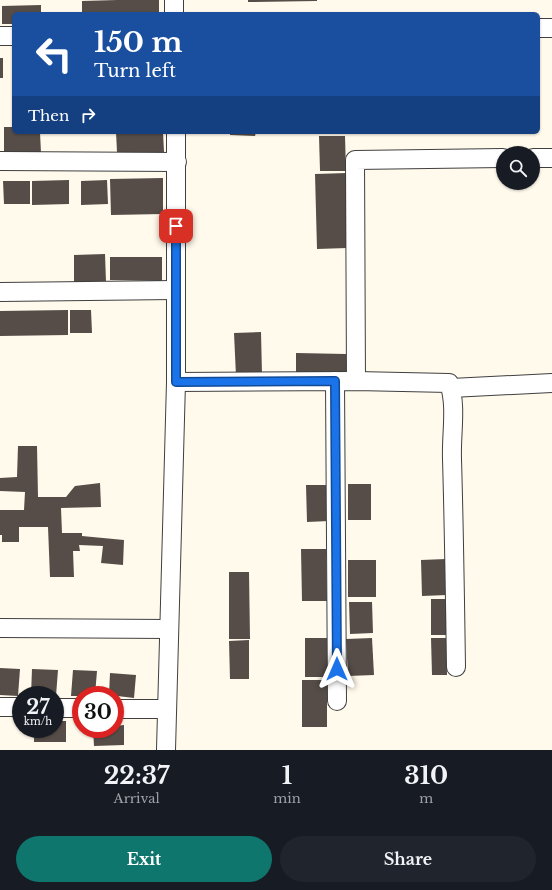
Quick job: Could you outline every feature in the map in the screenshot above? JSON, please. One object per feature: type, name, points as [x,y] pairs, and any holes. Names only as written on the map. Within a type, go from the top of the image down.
[{"type":"street","points":[[174,0],[174,12]]},
{"type":"street","points":[[540,28],[552,28]]},
{"type":"street","points":[[0,36],[12,36]]},
{"type":"street","points":[[166,750],[176,382],[176,134]]},
{"type":"street","points":[[356,381],[356,160],[496,158]]},
{"type":"street","points":[[540,158],[552,158]]},
{"type":"street","points":[[0,161],[177,162]]},
{"type":"street","points":[[0,292],[176,290]]},
{"type":"street","points":[[335,381],[337,700]]},
{"type":"street","points":[[176,382],[356,381],[449,383],[453,413],[452,450],[456,667]]},
{"type":"street","points":[[450,388],[552,383]]},
{"type":"street","points":[[0,628],[169,629]]},
{"type":"street","points":[[0,707],[12,708]]},
{"type":"street","points":[[124,708],[167,709]]},
{"type":"building","points":[[159,0],[159,12],[82,12],[82,1]]},
{"type":"building","points":[[248,0],[317,0],[317,1],[248,2]]},
{"type":"building","points":[[41,5],[41,12],[12,12],[12,24],[2,24],[2,6]]},
{"type":"building","points":[[0,58],[3,58],[3,78],[0,78]]},
{"type":"building","points":[[4,127],[12,127],[12,134],[40,134],[41,153],[4,154]]},
{"type":"building","points":[[116,134],[163,134],[164,152],[117,152]]},
{"type":"building","points":[[230,134],[256,134],[255,136]]},
{"type":"building","points":[[319,136],[345,136],[346,171],[320,171]]},
{"type":"building","points":[[347,173],[347,248],[317,249],[315,174]]},
{"type":"building","points":[[163,178],[163,214],[111,215],[110,179]]},
{"type":"building","points":[[69,180],[69,204],[32,205],[32,181]]},
{"type":"building","points":[[107,180],[108,204],[81,205],[81,181]]},
{"type":"building","points":[[3,181],[30,181],[30,204],[4,204]]},
{"type":"building","points":[[105,254],[106,282],[74,283],[74,255]]},
{"type":"building","points":[[110,257],[162,257],[162,281],[110,280]]},
{"type":"building","points":[[68,310],[68,335],[0,336],[0,311]]},
{"type":"building","points":[[70,310],[91,310],[92,333],[70,333]]},
{"type":"building","points":[[261,332],[262,375],[236,376],[234,333]]},
{"type":"building","points":[[296,353],[346,354],[346,373],[296,372]]},
{"type":"building","points":[[18,446],[37,446],[38,497],[66,497],[75,486],[100,483],[101,507],[61,508],[62,533],[82,533],[82,536],[124,540],[123,565],[101,563],[103,546],[79,545],[80,551],[73,551],[74,577],[50,577],[48,527],[19,527],[19,542],[2,542],[2,535],[0,535],[0,510],[24,510],[25,492],[0,491],[0,478],[17,477]]},
{"type":"building","points":[[348,484],[371,484],[371,520],[348,520]]},
{"type":"building","points":[[306,485],[328,485],[329,521],[307,522]]},
{"type":"building","points":[[301,549],[326,549],[327,601],[302,601]]},
{"type":"building","points":[[446,559],[447,595],[422,596],[421,560]]},
{"type":"building","points":[[348,560],[376,560],[376,597],[348,597]]},
{"type":"building","points":[[229,572],[249,572],[250,639],[229,639]]},
{"type":"building","points":[[431,599],[447,599],[447,635],[431,635]]},
{"type":"building","points":[[349,602],[372,602],[373,633],[350,634]]},
{"type":"building","points":[[305,638],[328,638],[328,677],[305,677]]},
{"type":"building","points":[[372,638],[374,675],[348,676],[346,639]]},
{"type":"building","points":[[431,638],[446,638],[447,675],[432,675]]},
{"type":"building","points":[[249,640],[249,679],[230,679],[229,641]]},
{"type":"building","points":[[0,668],[20,669],[19,686],[12,686],[12,696],[0,695]]},
{"type":"building","points":[[32,669],[58,670],[57,686],[31,686]]},
{"type":"building","points":[[73,670],[97,671],[96,686],[72,686],[71,696]]},
{"type":"building","points":[[110,673],[136,675],[134,698],[124,697],[124,686],[109,686]]},
{"type":"building","points":[[302,680],[327,680],[327,727],[302,727]]},
{"type":"building","points":[[64,721],[66,721],[66,742],[34,742],[34,738],[64,738]]},
{"type":"building","points":[[94,738],[124,738],[124,745],[94,746]]},
{"type":"route","points":[[176,226],[176,382],[335,381],[337,669]]}]
